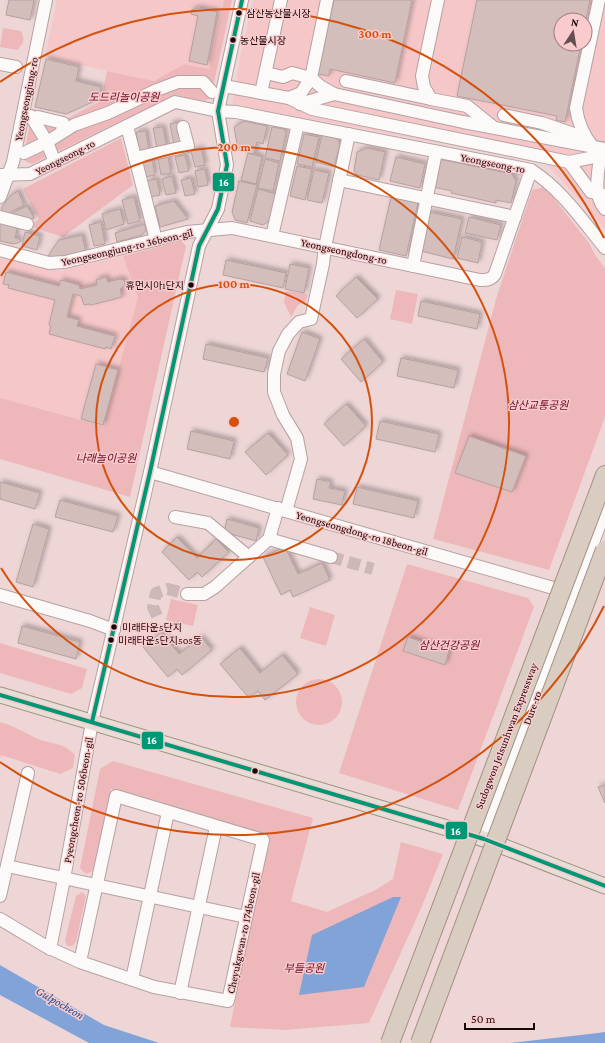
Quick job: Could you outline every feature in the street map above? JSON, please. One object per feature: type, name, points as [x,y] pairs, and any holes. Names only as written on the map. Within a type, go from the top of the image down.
[{"type":"highway","name":"Sudogwon Je1sunhwan Expressway","points":[[390,1043],[605,475]]},
{"type":"highway","points":[[420,1043],[605,550]]},
{"type":"main road","points":[[0,695],[484,839],[605,886]]},
{"type":"street","name":"Yeongseongjung-ro","points":[[0,197],[4,175],[13,162],[46,0]]},
{"type":"street","points":[[92,722],[150,472],[199,246],[218,209],[228,165],[218,111],[242,0]]},
{"type":"street","points":[[261,93],[281,0]]},
{"type":"street","points":[[289,98],[301,94],[311,78],[327,0]]},
{"type":"street","points":[[432,99],[424,87],[422,76],[438,0]]},
{"type":"street","points":[[585,138],[578,119],[576,108],[599,0]]},
{"type":"street","points":[[0,64],[16,67]]},
{"type":"street","points":[[266,73],[283,77],[292,73],[311,78],[320,86],[334,94],[601,152]]},
{"type":"street","points":[[346,81],[467,106],[495,128]]},
{"type":"street","points":[[24,153],[47,142],[74,125],[154,98],[178,82],[203,82],[212,92]]},
{"type":"street","points":[[224,86],[289,98],[312,109],[570,162],[601,152]]},
{"type":"street","points":[[300,104],[334,94]]},
{"type":"street","name":"Yeongseong-ro","points":[[4,175],[30,174],[174,102],[218,111],[236,112],[531,170],[545,179],[557,190],[605,248]]},
{"type":"street","points":[[504,115],[542,123],[585,138],[601,152]]},
{"type":"street","points":[[52,155],[47,142],[34,119],[38,116],[63,123],[62,132]]},
{"type":"street","points":[[90,119],[96,133]]},
{"type":"street","points":[[272,236],[298,124]]},
{"type":"street","points":[[126,126],[156,240]]},
{"type":"street","points":[[135,158],[188,146],[183,127]]},
{"type":"street","points":[[186,594],[204,594],[215,587],[269,539],[282,510],[301,459],[297,438],[283,415],[274,392],[274,374],[279,351],[288,334],[299,322],[311,319],[323,264],[324,247],[349,134]]},
{"type":"street","points":[[413,266],[436,152]]},
{"type":"street","points":[[601,152],[598,186],[602,195],[600,203],[605,209]]},
{"type":"street","points":[[570,162],[590,192],[602,195]]},
{"type":"street","points":[[339,180],[378,194],[427,198],[515,217],[531,170]]},
{"type":"street","points":[[0,217],[27,224]]},
{"type":"street","name":"Yeongseongdong-ro","points":[[207,230],[232,228],[480,280],[488,280],[495,274],[515,217]]},
{"type":"street","name":"Yeongseongjung-ro 36beon-gil","points":[[0,250],[49,263],[65,262],[187,232],[207,230]]},
{"type":"street","name":"Yeongseongdong-ro 18beon-gil","points":[[150,472],[574,594]]},
{"type":"street","name":"Dure-ro","points":[[484,839],[605,510]]},
{"type":"street","points":[[176,516],[208,523],[249,556]]},
{"type":"street","points":[[269,539],[331,557]]},
{"type":"street","points":[[0,595],[114,630]]},
{"type":"street","name":"Pyeongcheon-ro 506beon-gil","points":[[50,948],[92,722]]},
{"type":"street","points":[[0,896],[28,773]]},
{"type":"street","points":[[80,962],[116,796],[216,826],[180,993]]},
{"type":"street","points":[[132,979],[168,812]]},
{"type":"street","name":"Cheyukgwan-ro 174beon-gil","points":[[0,919],[50,948],[80,962],[154,987],[228,1001],[263,840],[216,826]]},
{"type":"street","name":"Pyeongcheon-ro 506beon-gil","points":[[7,866],[64,878]]},
{"type":"street","points":[[64,878],[246,917]]},
{"type":"shaded area","points":[[57,0],[224,0],[209,69],[184,64],[154,81],[45,57]]},
{"type":"shaded area","points":[[253,0],[605,0],[605,229],[546,163],[232,104]]},
{"type":"shaded area","points":[[123,256],[138,297],[103,427],[0,398],[0,259],[2,258],[60,271]]},
{"type":"green space","name":"도드리놀이공원","points":[[224,0],[232,0],[211,97],[205,101],[174,95],[32,164],[25,161],[24,153],[33,109],[68,118],[101,101],[107,71],[154,81],[184,64],[209,69]]},
{"type":"green space","points":[[3,28],[21,31],[23,41],[17,50],[0,47]]},
{"type":"green space","points":[[121,138],[133,185],[63,237],[29,226],[39,219],[23,189]]},
{"type":"green space","name":"삼산교통공원","points":[[545,187],[589,243],[595,255],[605,268],[605,417],[549,570],[433,539],[496,299],[532,190]]},
{"type":"green space","name":"나래놀이공원","points":[[181,241],[186,246],[130,497],[0,459],[0,398],[103,426],[138,297],[123,256]]},
{"type":"green space","points":[[396,290],[418,294],[412,324],[390,319]]},
{"type":"green space","points":[[286,291],[308,294],[306,301],[298,305],[291,317],[284,302]]},
{"type":"green space","name":"삼산건강공원","points":[[407,564],[528,598],[534,607],[458,810],[339,773]]},
{"type":"green space","points":[[171,599],[198,605],[193,626],[166,620]]},
{"type":"green space","points":[[310,607],[335,615],[326,646],[300,638]]},
{"type":"green space","points":[[0,643],[87,669],[82,688],[71,694],[0,673]]},
{"type":"green space","points":[[319,679],[332,683],[338,689],[342,702],[338,715],[332,721],[319,725],[306,721],[300,715],[296,702],[300,689],[306,683]]},
{"type":"green space","points":[[0,722],[38,739],[58,744],[71,751],[75,755],[73,768],[60,774],[1,755],[0,759]]},
{"type":"green space","name":"부들공원","points":[[113,761],[313,818],[291,901],[327,912],[375,890],[393,879],[401,842],[443,854],[422,906],[369,1023],[285,1030],[230,1027],[269,836],[111,789],[93,871],[86,874],[80,868],[100,769]]},
{"type":"green space","points":[[82,892],[86,896],[76,942],[72,946],[67,946],[65,940],[76,896]]},
{"type":"water","points":[[393,897],[401,897],[364,987],[299,995],[312,935]]},
{"type":"water","name":"Gulpocheon","points":[[0,965],[104,1025],[159,1043],[89,1043],[0,995]]},
{"type":"water","points":[[605,1032],[605,1043],[510,1043],[598,1033]]},
{"type":"building","points":[[9,0],[34,0],[30,20],[6,15]]},
{"type":"building","points":[[334,0],[412,0],[395,83],[330,69],[329,76],[318,74]]},
{"type":"building","points":[[477,0],[590,0],[588,12],[553,12],[553,52],[579,52],[565,122],[556,120],[557,116],[457,96]]},
{"type":"building","points":[[198,8],[217,12],[207,65],[189,61],[198,16],[191,14],[192,10]]},
{"type":"building","points":[[46,59],[79,67],[76,81],[101,87],[99,99],[66,114],[35,107]]},
{"type":"building","points":[[244,121],[267,126],[263,144],[257,142],[254,154],[238,150],[234,127]]},
{"type":"building","points":[[179,122],[184,143],[174,145],[170,124]]},
{"type":"building","points":[[163,127],[167,148],[157,149],[153,128]]},
{"type":"building","points":[[272,127],[284,129],[286,133],[280,161],[265,158]]},
{"type":"building","points":[[146,131],[149,152],[140,153],[136,132]]},
{"type":"building","points":[[304,134],[319,137],[312,167],[297,164]]},
{"type":"building","points":[[322,135],[336,138],[340,144],[334,167],[316,162]]},
{"type":"building","points":[[201,148],[205,165],[195,167],[191,151]]},
{"type":"building","points":[[367,148],[385,152],[379,180],[357,175],[354,171],[357,152]]},
{"type":"building","points":[[248,153],[262,157],[256,184],[241,180]]},
{"type":"building","points":[[185,155],[189,171],[179,173],[175,157]]},
{"type":"building","points":[[168,157],[171,173],[161,175],[158,159]]},
{"type":"building","points":[[396,157],[425,164],[420,188],[390,181]]},
{"type":"building","points":[[152,158],[155,175],[145,177],[142,160]]},
{"type":"building","points":[[265,159],[279,163],[273,191],[258,188]]},
{"type":"building","points":[[439,159],[512,174],[516,181],[511,203],[496,200],[496,203],[451,193],[452,191],[433,187]]},
{"type":"building","points":[[297,166],[312,169],[305,200],[290,196]]},
{"type":"building","points":[[205,169],[208,185],[198,187],[195,171]]},
{"type":"building","points":[[314,170],[329,173],[322,203],[307,200]]},
{"type":"building","points":[[172,176],[176,193],[166,195],[162,179]]},
{"type":"building","points":[[191,178],[195,194],[185,196],[181,180]]},
{"type":"building","points":[[157,179],[160,195],[150,197],[147,181]]},
{"type":"building","points":[[239,181],[257,185],[247,223],[235,220],[232,212]]},
{"type":"building","points":[[258,189],[276,194],[269,221],[263,225],[250,221]]},
{"type":"building","points":[[18,191],[24,205],[5,215],[1,208],[11,195]]},
{"type":"building","points":[[134,197],[140,221],[128,224],[122,200]]},
{"type":"building","points":[[391,197],[418,203],[406,256],[379,250]]},
{"type":"building","points":[[174,201],[188,219],[160,227],[155,206]]},
{"type":"building","points":[[27,206],[34,218],[28,221],[15,218],[12,213]]},
{"type":"building","points":[[120,209],[124,224],[106,230],[102,214]]},
{"type":"building","points":[[429,212],[462,219],[453,259],[421,251]]},
{"type":"building","points":[[469,217],[501,225],[497,240],[465,233]]},
{"type":"building","points":[[0,221],[18,225],[15,238],[21,241],[13,244],[0,241]]},
{"type":"building","points":[[101,222],[105,244],[94,246],[89,225]]},
{"type":"building","points":[[145,224],[146,230],[142,235],[117,242],[115,233]]},
{"type":"building","points":[[25,232],[40,236],[37,250],[22,246]]},
{"type":"building","points":[[82,235],[86,252],[61,258],[48,256],[59,240]]},
{"type":"building","points":[[462,237],[482,242],[478,263],[457,258]]},
{"type":"building","points":[[226,260],[286,273],[283,288],[223,275]]},
{"type":"building","points":[[290,264],[309,268],[304,293],[285,289]]},
{"type":"building","points":[[6,272],[59,286],[61,280],[79,285],[80,289],[97,285],[96,280],[106,277],[108,282],[120,279],[124,280],[125,286],[120,289],[122,297],[91,305],[84,305],[81,296],[73,294],[67,317],[79,320],[77,326],[115,336],[111,349],[106,347],[105,349],[49,334],[51,326],[49,325],[55,300],[8,288],[9,285],[3,284]]},
{"type":"building","points":[[356,277],[378,299],[357,318],[336,296]]},
{"type":"building","points":[[421,301],[480,314],[477,329],[418,316]]},
{"type":"building","points":[[302,332],[320,339],[305,381],[287,374]]},
{"type":"building","points":[[364,339],[383,362],[361,382],[341,359]]},
{"type":"building","points":[[206,344],[268,358],[264,372],[203,359]]},
{"type":"building","points":[[401,358],[458,370],[454,388],[397,376]]},
{"type":"building","points":[[96,364],[118,370],[103,425],[81,419]]},
{"type":"building","points":[[346,404],[366,426],[344,446],[324,424]]},
{"type":"building","points":[[380,421],[439,434],[435,452],[376,439]]},
{"type":"building","points":[[191,431],[234,441],[230,459],[187,449]]},
{"type":"building","points":[[268,433],[288,455],[266,475],[245,452]]},
{"type":"building","points":[[469,436],[526,456],[512,492],[455,473]]},
{"type":"building","points":[[317,479],[331,482],[329,488],[345,491],[342,505],[313,499]]},
{"type":"building","points":[[0,482],[40,493],[35,509],[0,499]]},
{"type":"building","points":[[357,487],[418,501],[414,518],[353,504]]},
{"type":"building","points":[[60,500],[118,516],[113,532],[55,517]]},
{"type":"building","points":[[227,519],[259,528],[256,541],[224,532]]},
{"type":"building","points":[[33,524],[49,529],[33,587],[16,582]]},
{"type":"building","points":[[177,537],[197,558],[216,539],[229,552],[202,577],[197,572],[189,580],[162,552]]},
{"type":"building","points":[[285,547],[298,574],[322,563],[330,580],[293,597],[290,590],[281,595],[263,557]]},
{"type":"building","points":[[22,626],[80,642],[76,659],[18,643]]},
{"type":"building","points":[[161,632],[179,654],[201,637],[212,650],[182,675],[177,669],[168,677],[143,647]]},
{"type":"building","points":[[408,637],[449,651],[445,665],[403,651]]},
{"type":"building","points":[[240,648],[260,673],[282,655],[298,674],[265,700],[258,691],[249,698],[220,664]]},
{"type":"building","points":[[605,785],[605,803],[598,787]]},
{"type":"tunnel","points":[[331,557],[373,569]]},
{"type":"tunnel","points":[[157,616],[153,607],[156,593],[168,589],[187,594]]},
{"type":"transit line","name":"16","points":[[92,722],[150,472],[199,246],[218,209],[227,165],[218,111],[242,0]]},
{"type":"transit line","name":"16","points":[[0,695],[484,839],[605,886]]},
{"type":"place","name":"삼산농산물시장","points":[[239,13]]},
{"type":"place","name":"농산물시장","points":[[233,40]]},
{"type":"place","name":"휴먼시아1단지","points":[[191,285]]},
{"type":"place","name":"미래타운5단지","points":[[114,627]]},
{"type":"place","name":"미래타운5단지505동","points":[[111,640]]}]
